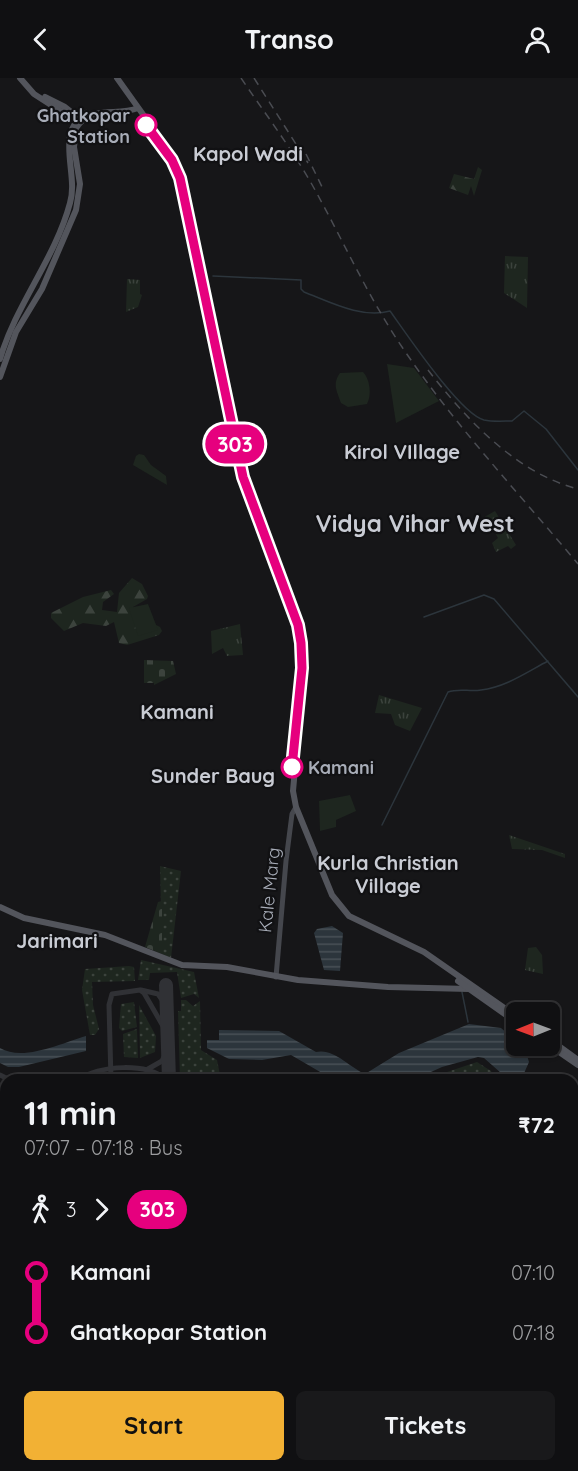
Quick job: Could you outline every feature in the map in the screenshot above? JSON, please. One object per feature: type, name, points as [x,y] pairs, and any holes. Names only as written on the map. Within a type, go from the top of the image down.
[{"type":"main road","points":[[20,78],[34,94],[79,121]]},
{"type":"main road","points":[[25,78],[39,93],[79,121]]},
{"type":"main road","points":[[116,78],[172,160],[185,200],[241,462],[254,506],[298,623],[304,668],[292,779],[295,807],[329,894],[339,911],[350,920],[424,956],[506,1010]]},
{"type":"main road","points":[[0,375],[16,332],[44,286],[64,239],[73,183],[69,146],[70,132],[79,121],[98,111],[136,108]]},
{"type":"main road","points":[[0,358],[10,329],[78,201],[80,184],[74,131],[79,121]]},
{"type":"main road","points":[[36,282],[44,286]]},
{"type":"main road","name":"Kale Marg","points":[[276,977],[284,878],[295,807]]},
{"type":"main road","points":[[0,906],[26,917],[105,935],[182,965],[227,967],[276,977],[388,987],[471,987],[506,1014]]},
{"type":"main road","points":[[560,1048],[578,1063]]},
{"type":"main road","points":[[560,1052],[578,1063]]},
{"type":"green space","points":[[478,167],[482,170],[474,196],[471,186],[468,195],[449,188],[454,174],[474,179]]},
{"type":"green space","points":[[505,256],[528,257],[527,308],[504,293]]},
{"type":"green space","points":[[127,279],[140,280],[140,294],[142,295],[138,307],[126,312]]},
{"type":"green space","points":[[387,364],[414,368],[439,401],[396,423]]},
{"type":"green space","points":[[363,372],[370,387],[367,404],[348,407],[341,403],[338,395],[336,384],[338,377],[340,373]]},
{"type":"green space","points":[[139,454],[144,455],[151,465],[166,476],[167,485],[133,465]]},
{"type":"green space","points":[[495,511],[516,545],[511,549],[508,546],[496,552],[492,543],[498,538],[489,521],[483,523],[481,519]]},
{"type":"green space","points":[[132,578],[142,584],[148,596],[147,599],[133,607],[134,614],[160,627],[162,631],[159,635],[127,645],[119,643],[114,622],[106,626],[83,623],[64,631],[51,618],[51,613],[83,597],[111,590],[114,594],[103,602],[102,610],[117,612],[119,593]]},
{"type":"green space","points":[[148,604],[158,630],[138,636],[129,608]]},
{"type":"green space","points":[[240,624],[243,655],[227,656],[223,648],[212,654],[211,631]]},
{"type":"green space","points":[[144,660],[173,661],[176,674],[154,685],[154,683],[144,683]]},
{"type":"green space","points":[[379,695],[422,708],[410,731],[395,725],[391,714],[375,713]]},
{"type":"green space","points":[[350,795],[356,811],[336,820],[336,827],[320,831],[319,801]]},
{"type":"green space","points":[[509,835],[565,854],[565,858],[542,850],[512,849]]},
{"type":"green space","points":[[160,866],[181,871],[171,958],[162,954]]},
{"type":"green space","points":[[162,901],[162,954],[145,947],[158,902]]},
{"type":"green space","points":[[536,947],[542,955],[543,974],[525,970],[528,948]]},
{"type":"green space","points":[[141,960],[194,972],[199,998],[194,994],[181,998],[177,972],[150,973],[149,980],[138,980]]},
{"type":"green space","points":[[134,967],[135,981],[92,982],[93,1005],[99,1029],[95,1035],[90,1035],[82,990],[85,969]]},
{"type":"green space","points":[[181,1000],[186,1000],[193,1006],[200,1001],[201,1050],[217,1060],[220,1074],[180,1074],[178,1011],[181,1011]]},
{"type":"green space","points":[[134,1002],[137,1027],[122,1031],[119,1028],[121,1004]]},
{"type":"green space","points":[[139,1005],[156,1036],[155,1052],[140,1058]]},
{"type":"green space","points":[[137,1029],[138,1058],[124,1057],[123,1034]]},
{"type":"green space","points":[[477,1062],[492,1074],[445,1074]]},
{"type":"shaded area","points":[[332,926],[343,933],[340,971],[324,970],[314,933],[317,929]]},
{"type":"shaded area","points":[[469,1024],[501,1028],[506,1032],[506,1056],[527,1056],[529,1062],[524,1074],[501,1074],[484,1058],[478,1057],[426,1074],[365,1074],[399,1053]]},
{"type":"shaded area","points":[[219,1030],[279,1031],[316,1052],[335,1055],[365,1074],[324,1074],[291,1055],[262,1060],[229,1059],[207,1048],[207,1040],[219,1040]]},
{"type":"shaded area","points":[[86,1036],[86,1051],[19,1067],[8,1067],[0,1063],[0,1048],[9,1052],[31,1052]]},
{"type":"waterway","points":[[213,276],[301,280],[301,289],[304,292],[335,305],[368,313],[390,311],[434,372],[461,404],[487,421],[512,421],[524,411],[546,429],[578,470]]},
{"type":"waterway","points":[[424,617],[484,595],[494,599],[578,697]]},
{"type":"waterway","points":[[382,825],[448,692],[473,691],[499,686],[548,661]]},
{"type":"waterway","points":[[462,992],[468,1022]]},
{"type":"taxiway","points":[[111,1074],[109,1005],[112,994],[140,990],[167,1033]]},
{"type":"taxiway","points":[[141,990],[158,994],[167,1007]]},
{"type":"taxiway","points":[[148,1069],[162,1061],[168,1048]]},
{"type":"taxiway","points":[[90,1074],[123,1068],[136,1068],[159,1074]]},
{"type":"runway","points":[[166,985],[169,1074]]},
{"type":"railway","points":[[241,78],[302,168],[374,302],[418,371],[485,455],[578,564]]},
{"type":"railway","points":[[254,78],[308,163]]},
{"type":"railway","points":[[306,154],[324,191]]},
{"type":"railway","points":[[428,370],[459,407],[494,442],[534,471],[578,489]]},
{"type":"bus line","name":"303","points":[[146,125],[172,160],[180,178],[243,477],[261,532],[298,625],[302,668],[292,767]]},
{"type":"place","name":"Ghatkopar Station","points":[[146,125]]},
{"type":"place","name":"Kamani","points":[[292,767]]},
{"type":"district","name":"Kapol Wadi","points":[[248,153]]},
{"type":"district","name":"Kirol VIllage","points":[[402,451]]},
{"type":"district","name":"Vidya Vihar West","points":[[415,523]]},
{"type":"district","name":"Kamani","points":[[177,711]]},
{"type":"district","name":"Sunder Baug","points":[[213,775]]},
{"type":"district","name":"Kurla Christian Village","points":[[388,874]]},
{"type":"district","name":"Jarimari","points":[[57,940]]}]
